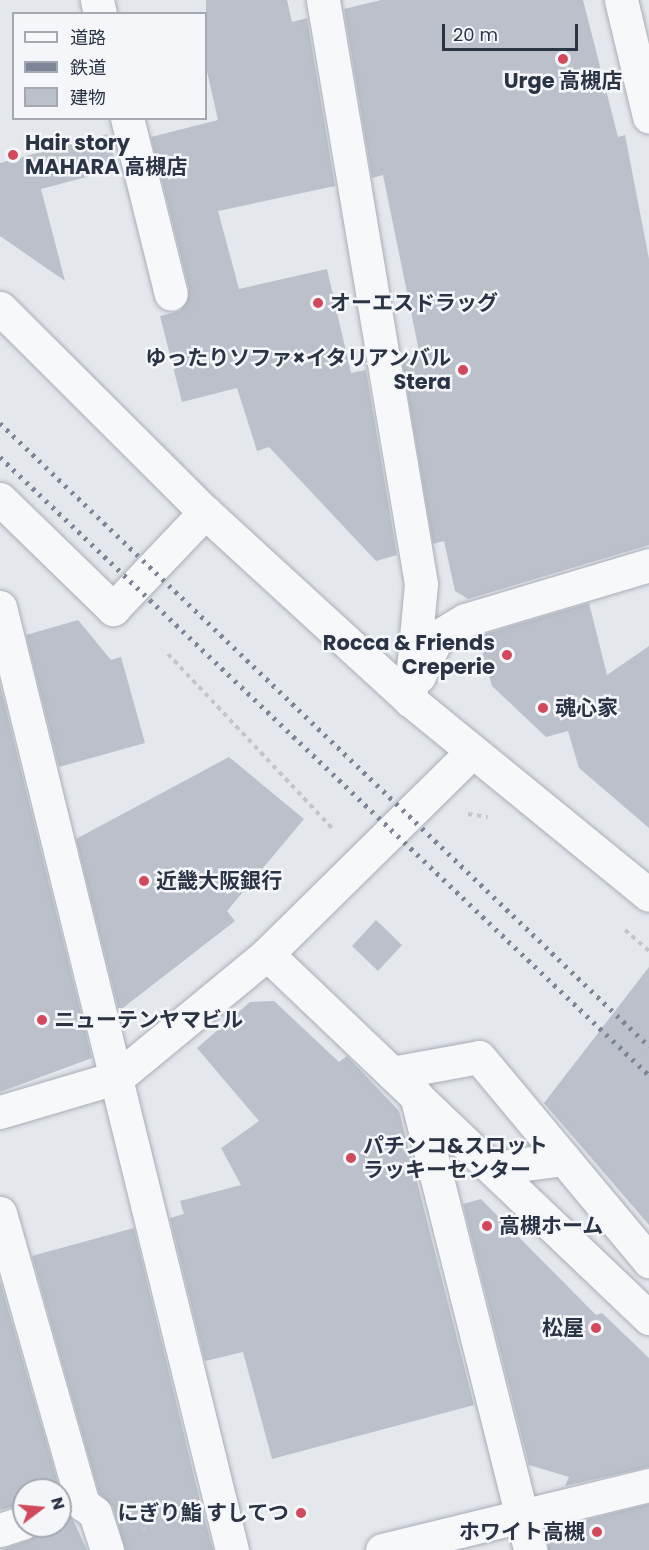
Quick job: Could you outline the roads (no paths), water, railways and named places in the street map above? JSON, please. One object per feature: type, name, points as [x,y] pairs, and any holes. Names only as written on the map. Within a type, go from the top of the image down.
[{"type":"street","points":[[323,0],[421,584],[410,700]]},
{"type":"street","points":[[621,0],[649,117]]},
{"type":"street","points":[[128,120],[171,294]]},
{"type":"street","points":[[0,308],[205,512],[410,700],[470,753],[649,895]]},
{"type":"street","points":[[0,499],[113,609],[205,512]]},
{"type":"street","points":[[410,700],[432,644],[465,620],[649,565]]},
{"type":"street","points":[[0,608],[118,1077],[232,1550]]},
{"type":"street","points":[[0,1112],[118,1077],[267,954],[470,753]]},
{"type":"street","points":[[267,954],[649,1318]]},
{"type":"street","points":[[392,1073],[479,1057],[649,1261]]},
{"type":"street","points":[[416,1095],[530,1550]]},
{"type":"street","points":[[494,1168],[563,1159]]},
{"type":"street","points":[[0,1213],[65,1478]]},
{"type":"street","points":[[382,1550],[522,1518],[649,1485]]},
{"type":"street","points":[[72,1507],[94,1513],[106,1545]]},
{"type":"railway","points":[[0,423],[649,1046]]},
{"type":"railway","points":[[0,457],[649,1075]]},
{"type":"place","name":"Urge 高槻店","points":[[563,59]]},
{"type":"place","name":"Hair story MAHARA 高槻店","points":[[13,155]]},
{"type":"place","name":"オーエスドラッグ","points":[[318,303]]},
{"type":"place","name":"ゆったりソファ×イタリアンバル Stera","points":[[463,370]]},
{"type":"place","name":"Rocca & Friends Creperie","points":[[507,655]]},
{"type":"place","name":"魂心家","points":[[543,708]]},
{"type":"place","name":"近畿大阪銀行","points":[[144,881]]},
{"type":"place","name":"ニューテンヤマビル","points":[[42,1020]]},
{"type":"place","name":"パチンコ&スロット ラッキーセンター","points":[[351,1158]]},
{"type":"place","name":"高槻ホーム","points":[[487,1226]]},
{"type":"place","name":"松屋","points":[[596,1328]]},
{"type":"place","name":"にぎり鮨 すしてつ","points":[[301,1513]]},
{"type":"place","name":"ホワイト高槻","points":[[597,1532]]}]
